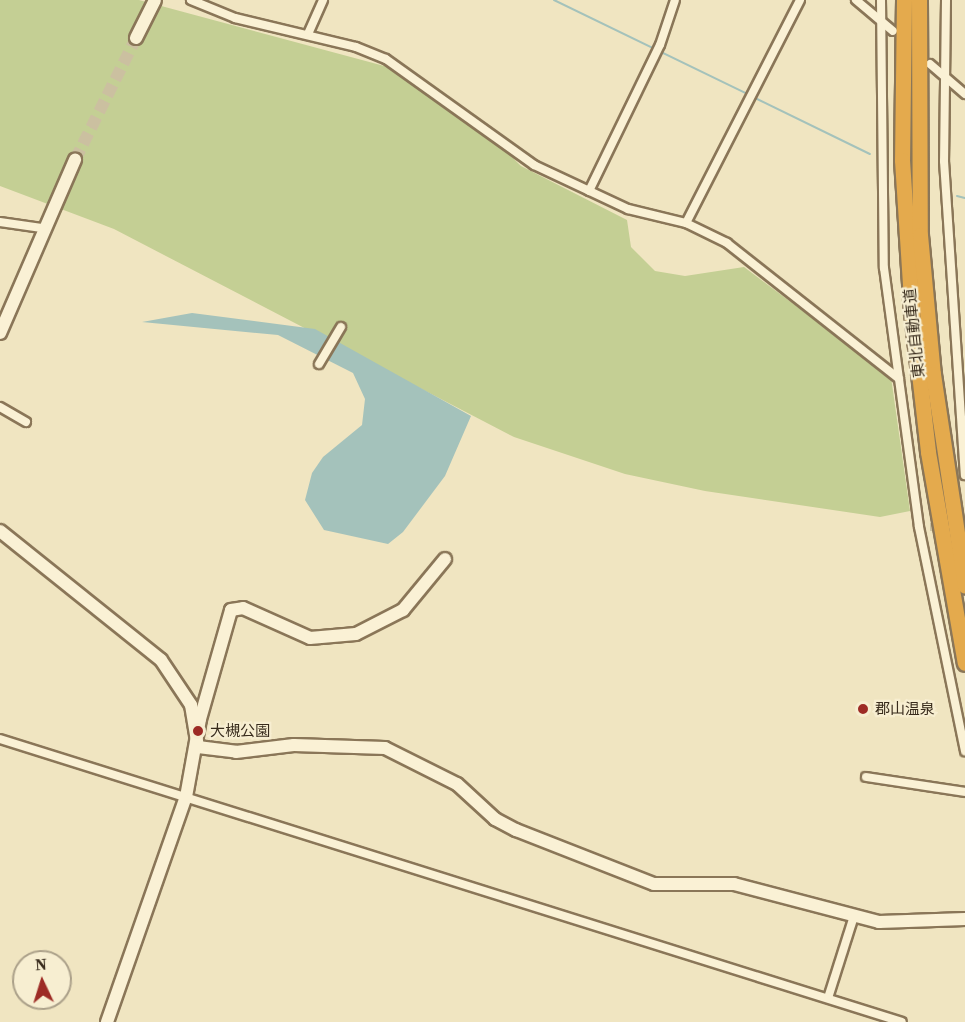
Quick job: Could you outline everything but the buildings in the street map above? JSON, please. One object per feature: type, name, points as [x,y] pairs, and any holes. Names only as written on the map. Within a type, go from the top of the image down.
[{"type":"highway","name":"東北自動車道","points":[[904,0],[902,160],[912,313],[928,452],[965,663]]},
{"type":"highway","name":"東北自動車道","points":[[918,0],[920,235],[933,374],[965,586]]},
{"type":"street","points":[[136,38],[155,0]]},
{"type":"street","points":[[191,0],[235,18],[308,34],[386,59],[534,165],[628,209],[686,223],[727,243],[899,379]]},
{"type":"street","points":[[308,34],[323,0]]},
{"type":"street","points":[[589,191],[660,45],[675,0]]},
{"type":"street","points":[[686,223],[800,0]]},
{"type":"street","points":[[856,0],[893,31]]},
{"type":"street","points":[[881,0],[884,268],[919,527],[965,751]]},
{"type":"street","points":[[945,0],[941,74],[957,409],[965,475]]},
{"type":"street","points":[[930,64],[965,94]]},
{"type":"street","points":[[0,333],[42,228],[75,160]]},
{"type":"street","points":[[0,222],[42,228]]},
{"type":"street","points":[[319,364],[341,327]]},
{"type":"street","points":[[0,407],[26,422]]},
{"type":"street","points":[[919,527],[930,527]]},
{"type":"street","points":[[0,531],[161,660],[190,705],[198,747]]},
{"type":"street","points":[[107,1022],[186,797],[198,747],[200,719],[231,610],[243,608],[303,636],[356,634],[403,610],[445,559]]},
{"type":"street","points":[[0,739],[902,1022]]},
{"type":"street","points":[[198,747],[236,752],[316,745],[400,752],[466,789],[495,819],[516,830],[654,884],[734,884],[854,916],[906,924],[965,919]]},
{"type":"street","points":[[866,777],[965,792]]},
{"type":"street","points":[[828,998],[854,916]]},
{"type":"green space","points":[[0,0],[139,0],[388,67],[492,137],[521,166],[627,220],[631,247],[655,271],[685,276],[744,267],[891,377],[910,511],[880,517],[705,491],[625,474],[514,437],[114,229],[0,186]]},
{"type":"water","points":[[192,313],[315,329],[471,416],[445,476],[403,532],[388,544],[324,530],[305,500],[312,473],[323,457],[362,425],[365,399],[353,373],[278,335],[142,322]]},
{"type":"waterway","points":[[554,0],[748,94]]},
{"type":"waterway","points":[[753,97],[870,154]]},
{"type":"waterway","points":[[957,196],[965,198]]},
{"type":"tunnel","points":[[75,160],[136,38]]},
{"type":"tunnel","points":[[930,527],[965,526]]},
{"type":"place","name":"郡山温泉","points":[[863,709]]},
{"type":"place","name":"大槻公園","points":[[198,731]]}]
